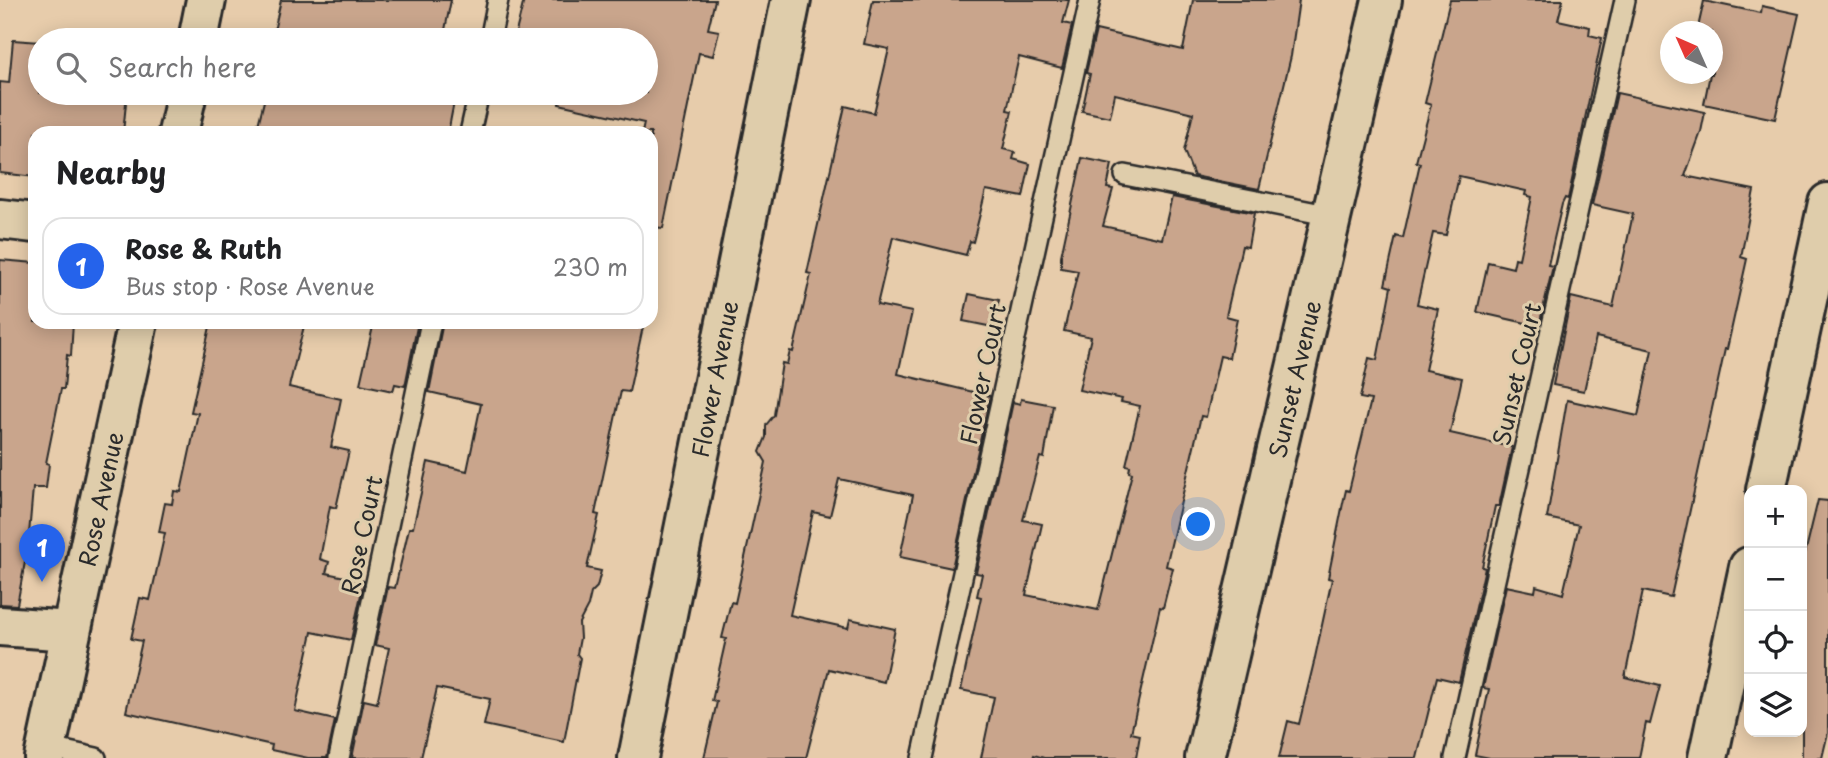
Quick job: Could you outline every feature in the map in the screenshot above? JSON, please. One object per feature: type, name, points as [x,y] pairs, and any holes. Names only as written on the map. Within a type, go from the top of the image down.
[{"type":"street","points":[[200,28],[206,0]]},
{"type":"street","name":"Flower Avenue","points":[[638,758],[791,0]]},
{"type":"street","name":"Sunset Avenue","points":[[1205,758],[1382,0]]},
{"type":"street","points":[[180,126],[184,105]]},
{"type":"street","points":[[1767,485],[1828,203]]},
{"type":"street","points":[[0,219],[28,222]]},
{"type":"street","name":"Rose Avenue","points":[[45,753],[136,329]]},
{"type":"street","points":[[1708,758],[1744,590]]},
{"type":"street","points":[[0,626],[71,631]]},
{"type":"lane","points":[[492,28],[498,0]]},
{"type":"lane","name":"Flower Court","points":[[922,758],[1090,0]]},
{"type":"lane","name":"Sunset Court","points":[[1455,758],[1625,0]]},
{"type":"lane","points":[[472,126],[476,105]]},
{"type":"lane","points":[[1125,175],[1332,216]]},
{"type":"lane","name":"Rose Court","points":[[339,758],[430,329]]},
{"type":"lane","points":[[45,753],[96,758]]},
{"type":"building","points":[[281,0],[451,0],[445,28],[275,28]]},
{"type":"building","points":[[524,0],[715,0],[708,29],[719,31],[713,56],[699,53],[663,228],[658,228],[658,126],[643,126],[644,123],[563,105],[658,105],[658,28],[517,28]]},
{"type":"building","points":[[873,0],[1069,0],[1063,23],[1072,25],[1062,68],[1019,57],[1007,110],[1012,111],[1003,149],[1015,152],[1013,159],[1030,164],[1023,197],[986,190],[973,242],[970,241],[966,255],[893,237],[877,305],[912,312],[898,374],[990,396],[952,568],[900,557],[913,495],[839,479],[830,516],[813,512],[790,615],[848,628],[850,619],[895,629],[884,682],[829,669],[806,758],[704,758],[717,702],[712,701],[726,639],[722,638],[731,602],[735,603],[766,462],[760,452],[766,437],[766,425],[774,415],[782,363],[787,364],[790,351],[793,352],[811,274],[807,273],[845,106],[874,113],[889,49],[864,44]]},
{"type":"building","points":[[1193,0],[1299,0],[1291,56],[1259,189],[1194,176],[1184,151],[1193,113],[1115,94],[1110,117],[1082,111],[1090,74],[1086,73],[1096,30],[1183,50]]},
{"type":"building","points":[[1450,0],[1563,0],[1558,20],[1590,27],[1589,35],[1602,38],[1568,199],[1565,198],[1562,204],[1548,265],[1553,266],[1539,326],[1477,312],[1488,262],[1513,268],[1515,258],[1519,259],[1532,197],[1525,195],[1526,191],[1459,176],[1446,235],[1433,233],[1417,304],[1438,309],[1425,370],[1462,378],[1450,433],[1512,447],[1499,506],[1495,506],[1482,567],[1485,568],[1459,682],[1437,677],[1417,758],[1279,758],[1288,721],[1299,724],[1314,662],[1332,579],[1328,578],[1343,503],[1346,490],[1349,491],[1371,400],[1360,398],[1369,358],[1377,360],[1391,287],[1385,285],[1396,236],[1403,238],[1420,163],[1416,162],[1431,105],[1425,103]]},
{"type":"building","points":[[1704,1],[1761,13],[1762,6],[1799,14],[1775,119],[1704,104],[1708,84],[1723,84],[1723,21],[1699,21]]},
{"type":"building","points":[[13,40],[28,41],[28,105],[126,105],[124,126],[28,126],[28,176],[0,173],[0,82],[9,83]]},
{"type":"building","points":[[1617,93],[1705,112],[1701,132],[1685,176],[1754,190],[1741,257],[1747,259],[1671,597],[1643,591],[1625,677],[1660,686],[1650,724],[1646,723],[1639,758],[1490,758],[1475,755],[1489,689],[1483,688],[1506,586],[1535,592],[1536,586],[1563,594],[1579,525],[1547,518],[1567,400],[1638,416],[1652,350],[1596,337],[1584,391],[1553,385],[1571,297],[1613,307],[1633,214],[1592,205]]},
{"type":"building","points":[[263,105],[453,105],[449,126],[258,126]]},
{"type":"building","points":[[1082,158],[1112,164],[1107,188],[1113,189],[1103,226],[1162,239],[1172,197],[1254,213],[1248,247],[1242,246],[1226,316],[1237,319],[1229,358],[1220,356],[1206,417],[1201,416],[1166,566],[1173,568],[1163,608],[1160,607],[1131,733],[1140,735],[1136,758],[1044,758],[1034,755],[1033,758],[981,758],[994,697],[961,690],[981,597],[977,596],[982,574],[976,573],[1013,402],[1020,404],[1021,399],[1053,405],[1044,458],[1040,457],[1023,520],[1042,524],[1026,595],[1098,610],[1132,473],[1129,472],[1130,466],[1126,465],[1140,406],[1121,402],[1122,399],[1079,390],[1091,337],[1064,331],[1078,271],[1061,268],[1061,256]]},
{"type":"building","points":[[0,260],[28,262],[28,329],[73,329],[71,356],[67,355],[64,389],[61,389],[46,463],[49,464],[46,488],[33,488],[28,546],[17,605],[0,604]]},
{"type":"building","points":[[969,294],[999,300],[993,327],[963,321]]},
{"type":"building","points":[[209,329],[303,329],[289,387],[341,399],[331,447],[349,451],[336,508],[330,506],[320,559],[329,562],[326,573],[364,581],[351,640],[312,632],[295,711],[335,720],[327,758],[308,758],[271,750],[272,745],[126,712],[142,641],[131,639],[140,598],[150,600],[165,533],[159,532],[165,503],[172,504],[174,491],[181,492],[198,413],[191,412]]},
{"type":"building","points":[[372,329],[417,329],[405,386],[395,384],[393,391],[360,384]]},
{"type":"building","points":[[442,329],[642,329],[629,392],[621,391],[595,514],[599,515],[587,568],[601,571],[597,587],[591,593],[579,623],[577,654],[580,658],[564,742],[484,725],[490,699],[437,688],[421,758],[352,758],[364,700],[377,703],[389,648],[375,645],[388,587],[395,588],[409,528],[413,528],[428,462],[467,471],[481,404],[429,392]]},
{"type":"building","points":[[1818,500],[1828,501],[1828,733],[1822,758],[1802,758],[1802,737],[1807,737],[1807,545]]},
{"type":"place","name":"Rose & Ruth","points":[[42,582]]}]
